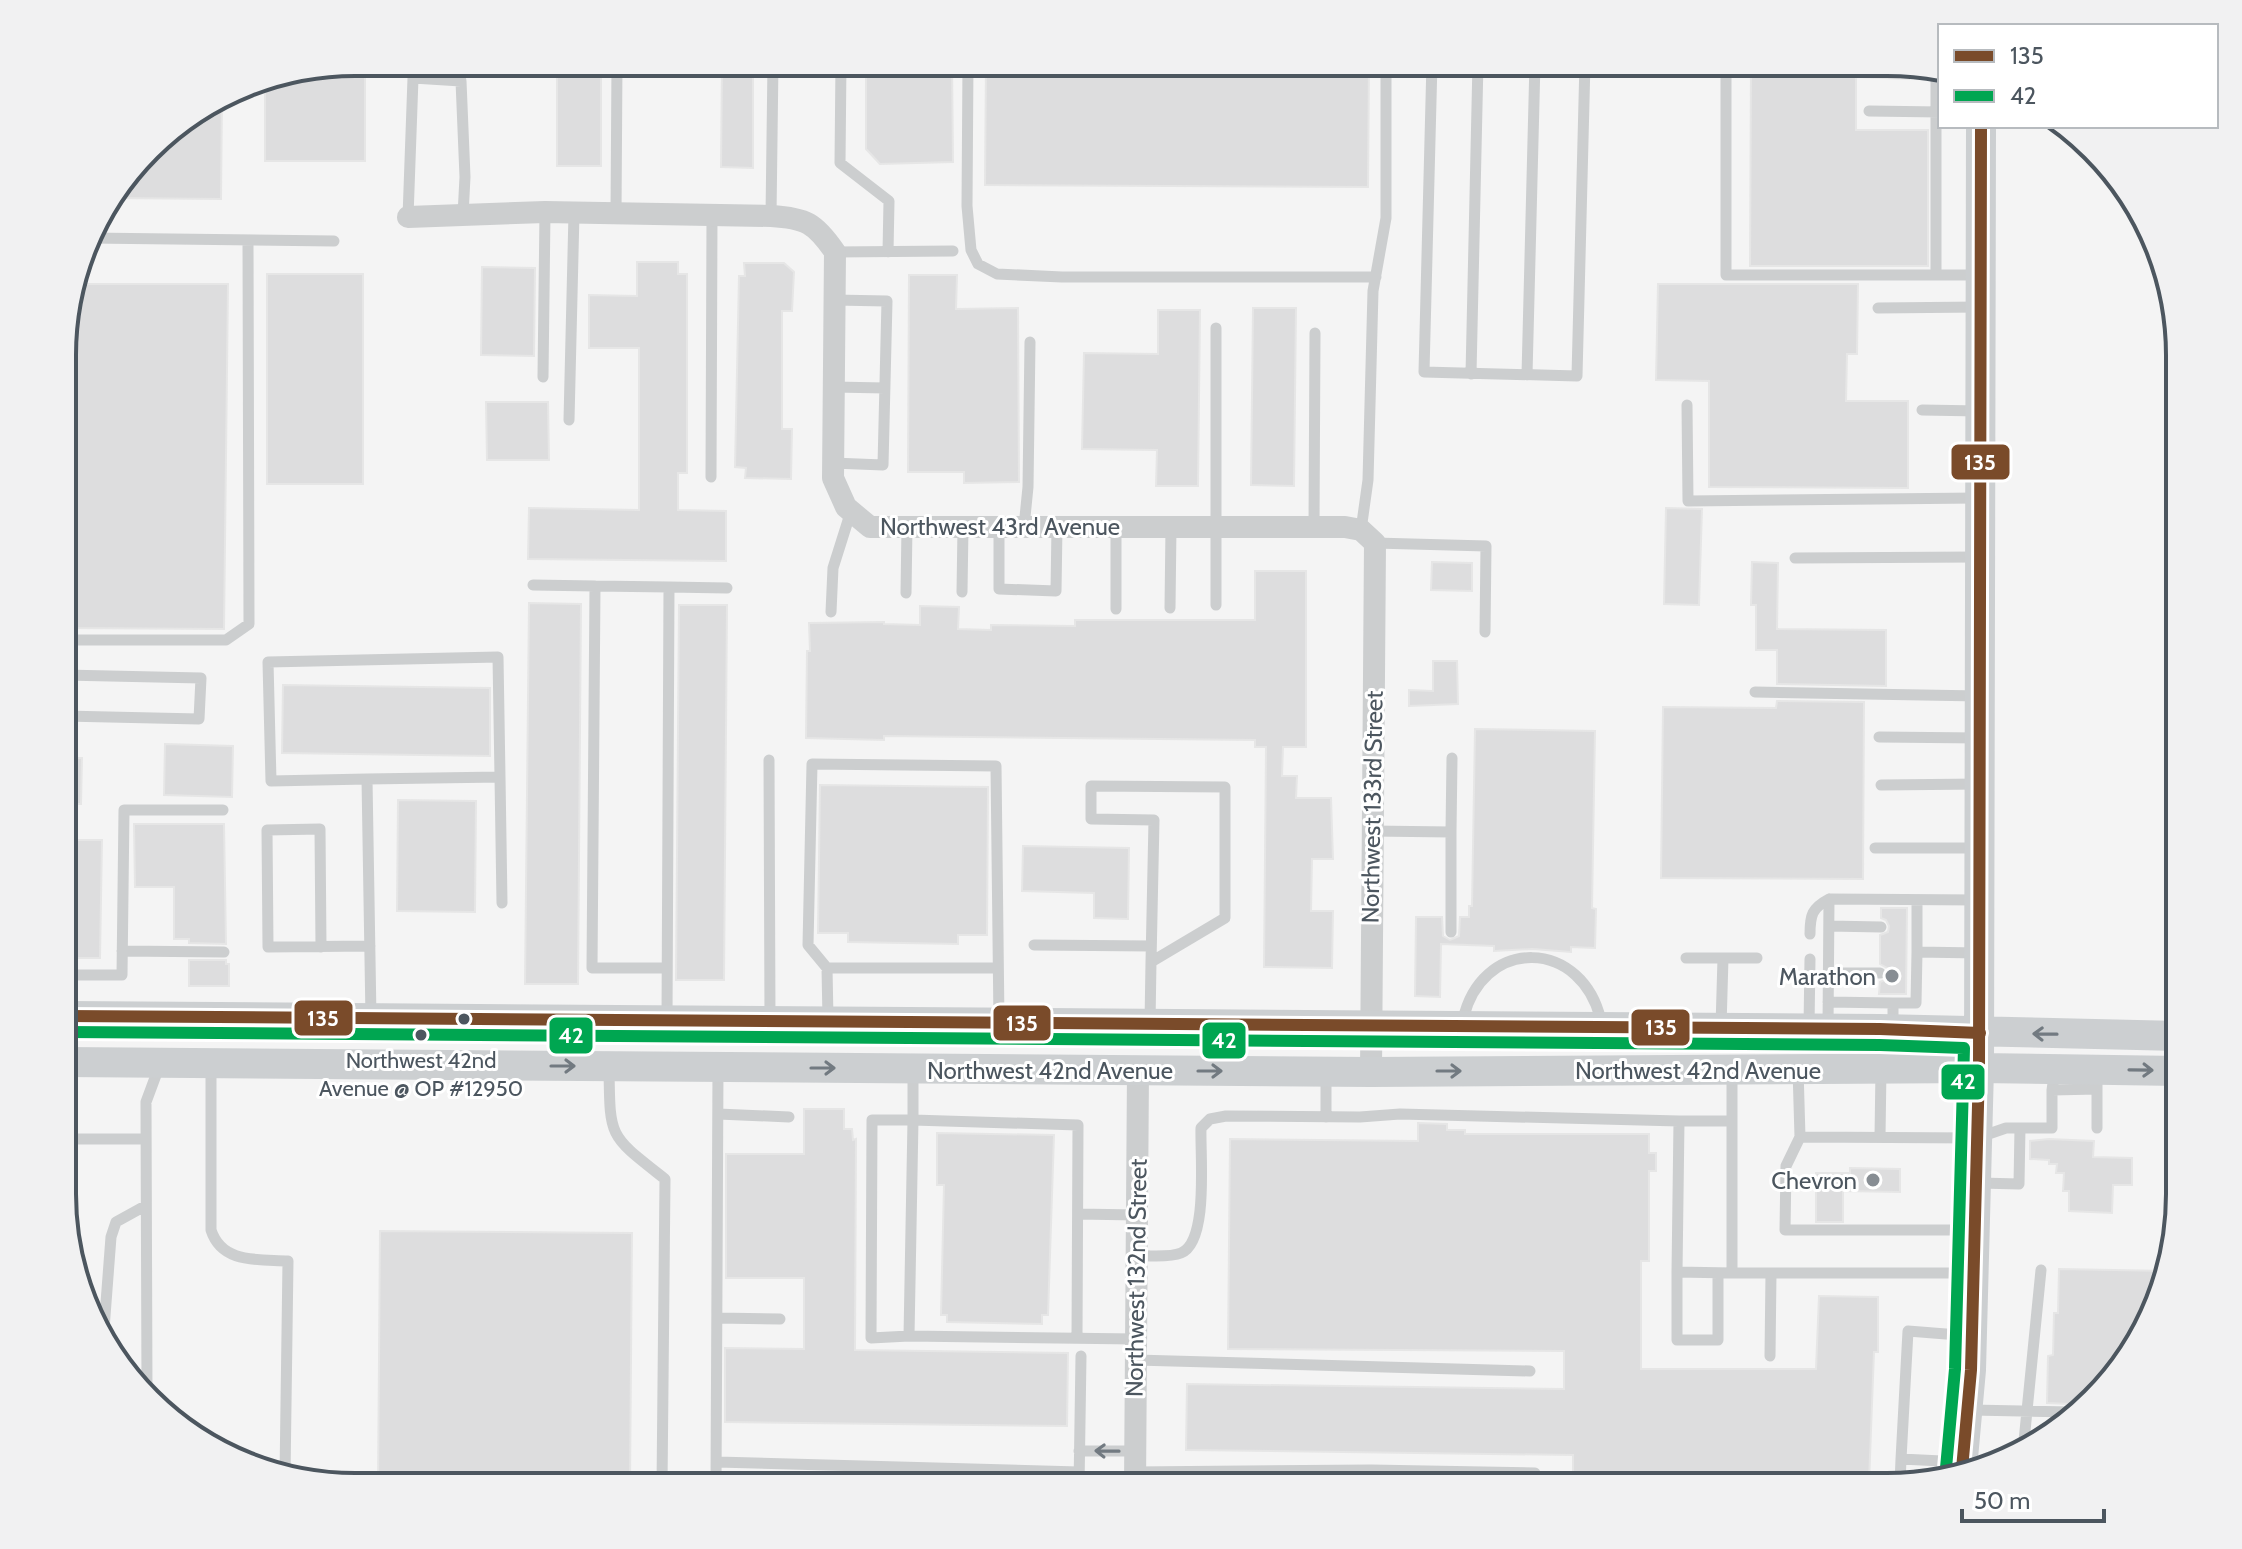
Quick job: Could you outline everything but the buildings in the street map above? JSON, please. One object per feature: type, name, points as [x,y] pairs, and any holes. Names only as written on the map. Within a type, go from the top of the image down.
[{"type":"main road","points":[[1962,1462],[1971,1336],[1980,1033],[1981,128]]},
{"type":"main road","name":"Northwest 42nd Avenue","points":[[77,1016],[1721,1028],[1893,1016],[1980,1033],[2165,1036]]},
{"type":"main road","points":[[161,1017],[161,1063]]},
{"type":"main road","points":[[371,1019],[373,1065]]},
{"type":"main road","points":[[1138,1070],[1145,1024]]},
{"type":"main road","name":"Northwest 42nd Avenue","points":[[77,1062],[1371,1072],[1979,1068],[2053,1079],[2097,1079],[2165,1072]]},
{"type":"street","points":[[408,217],[545,212],[801,218],[821,231],[835,252]]},
{"type":"street","name":"Northwest 43rd Avenue","points":[[835,252],[833,478],[846,507],[870,527],[1345,527],[1368,537]]},
{"type":"street","name":"Northwest 133rd Street","points":[[1368,537],[1371,1072]]},
{"type":"street","name":"Northwest 132nd Street","points":[[1134,1470],[1138,1070]]},
{"type":"lane","points":[[616,214],[617,76]]},
{"type":"lane","points":[[771,216],[773,76]]},
{"type":"lane","points":[[841,76],[840,163],[889,201],[888,252]]},
{"type":"lane","points":[[968,76],[967,206],[971,250],[978,264],[997,274],[1062,277],[1376,277]]},
{"type":"lane","points":[[1386,77],[1386,218],[1373,291],[1368,537],[1486,546],[1485,632]]},
{"type":"lane","points":[[1432,77],[1424,372],[1577,376],[1585,77]]},
{"type":"lane","points":[[1471,374],[1478,77]]},
{"type":"lane","points":[[1527,375],[1535,77]]},
{"type":"lane","points":[[1726,77],[1726,275],[1981,275]]},
{"type":"lane","points":[[408,217],[413,78],[461,81],[465,177],[463,215]]},
{"type":"lane","points":[[1936,275],[1937,81]]},
{"type":"lane","points":[[1869,111],[1938,112]]},
{"type":"lane","points":[[543,377],[545,212]]},
{"type":"lane","points":[[569,420],[574,213]]},
{"type":"lane","points":[[711,477],[712,216]]},
{"type":"lane","points":[[102,238],[334,241]]},
{"type":"lane","points":[[76,640],[226,640],[249,624],[248,240]]},
{"type":"lane","points":[[835,252],[953,251]]},
{"type":"lane","points":[[833,463],[883,465],[887,301],[834,300]]},
{"type":"lane","points":[[1878,308],[1981,307]]},
{"type":"lane","points":[[1216,328],[1216,605]]},
{"type":"lane","points":[[1314,527],[1315,333]]},
{"type":"lane","points":[[1024,527],[1028,487],[1030,342]]},
{"type":"lane","points":[[834,387],[885,388]]},
{"type":"lane","points":[[1687,405],[1688,501],[1982,498]]},
{"type":"lane","points":[[1922,410],[1981,411]]},
{"type":"lane","points":[[831,612],[833,568],[851,511]]},
{"type":"lane","points":[[906,593],[907,527]]},
{"type":"lane","points":[[962,592],[963,527]]},
{"type":"lane","points":[[999,527],[999,589],[1056,591],[1057,527]]},
{"type":"lane","points":[[1116,527],[1116,609]]},
{"type":"lane","points":[[1170,608],[1171,527]]},
{"type":"lane","points":[[1795,558],[1981,557]]},
{"type":"lane","points":[[533,585],[727,588]]},
{"type":"lane","points":[[595,586],[592,968],[667,968]]},
{"type":"lane","points":[[667,1020],[669,587]]},
{"type":"lane","points":[[500,777],[271,781],[268,662],[498,657],[500,777],[502,903]]},
{"type":"lane","points":[[76,675],[201,678],[199,719],[76,716]]},
{"type":"lane","points":[[1755,692],[1981,696]]},
{"type":"lane","points":[[1879,737],[1980,738]]},
{"type":"lane","points":[[1451,932],[1452,758]]},
{"type":"lane","points":[[769,760],[770,1021]]},
{"type":"lane","points":[[828,1021],[827,968],[808,945],[812,764],[996,766],[999,1023]]},
{"type":"lane","points":[[367,779],[371,1019]]},
{"type":"lane","points":[[1881,785],[1980,784]]},
{"type":"lane","points":[[1145,1024],[1151,962],[1154,820],[1091,819],[1091,786],[1225,787],[1225,918],[1151,962]]},
{"type":"lane","points":[[77,975],[122,975],[124,810],[223,810]]},
{"type":"lane","points":[[321,947],[320,829],[267,830],[268,947],[321,947],[370,946]]},
{"type":"lane","points":[[1371,831],[1451,832]]},
{"type":"lane","points":[[1875,848],[1980,848]]},
{"type":"lane","points":[[1810,934],[1810,916],[1815,906],[1829,899],[1980,900]]},
{"type":"lane","points":[[1821,1020],[1828,973],[1829,899]]},
{"type":"lane","points":[[1893,1016],[1916,1003],[1911,973],[1917,952],[1912,926],[1917,900]]},
{"type":"lane","points":[[1829,926],[1881,927]]},
{"type":"lane","points":[[1034,945],[1151,946]]},
{"type":"lane","points":[[122,951],[224,952]]},
{"type":"lane","points":[[1917,952],[1980,953]]},
{"type":"lane","points":[[1462,1026],[1466,1005],[1476,986],[1491,971],[1511,961],[1532,958],[1554,961],[1573,971],[1588,986],[1598,1006],[1602,1027]]},
{"type":"lane","points":[[1686,958],[1757,958]]},
{"type":"lane","points":[[1721,1028],[1723,958]]},
{"type":"lane","points":[[1810,959],[1821,1020]]},
{"type":"lane","points":[[827,968],[998,968]]},
{"type":"lane","points":[[1828,973],[1880,973]]},
{"type":"lane","points":[[147,1380],[146,1102],[161,1063]]},
{"type":"lane","points":[[211,1063],[211,1230],[216,1244],[233,1256],[288,1261],[285,1463]]},
{"type":"lane","points":[[609,1066],[611,1129],[632,1153],[665,1179],[662,1472]]},
{"type":"lane","points":[[717,1472],[718,1067]]},
{"type":"lane","points":[[1880,1137],[1881,1068]]},
{"type":"lane","points":[[909,1336],[913,1069]]},
{"type":"lane","points":[[1732,1069],[1732,1273]]},
{"type":"lane","points":[[1798,1069],[1800,1137],[1786,1166],[1785,1230],[1975,1230]]},
{"type":"lane","points":[[1326,1071],[1326,1117]]},
{"type":"lane","points":[[1800,1137],[1977,1138],[2006,1128],[2052,1128],[2053,1079]]},
{"type":"lane","points":[[2097,1079],[2097,1128]]},
{"type":"lane","points":[[718,1114],[789,1117]]},
{"type":"lane","points":[[1137,1256],[1181,1253],[1193,1243],[1199,1223],[1201,1128],[1210,1119],[1226,1116],[1498,1114],[1732,1121]]},
{"type":"lane","points":[[1077,1337],[1078,1125],[872,1120],[871,1338],[1077,1337],[1136,1350],[1530,1371]]},
{"type":"lane","points":[[1679,1121],[1677,1340],[1718,1340],[1718,1273]]},
{"type":"lane","points":[[1976,1183],[2019,1184],[2020,1128]]},
{"type":"lane","points":[[77,1139],[146,1139]]},
{"type":"lane","points":[[105,1317],[111,1237],[116,1222],[145,1206]]},
{"type":"lane","points":[[1078,1214],[1137,1215]]},
{"type":"lane","points":[[2025,1436],[2041,1270]]},
{"type":"lane","points":[[1677,1272],[1973,1273]]},
{"type":"lane","points":[[1770,1356],[1771,1273]]},
{"type":"lane","points":[[717,1318],[780,1319]]},
{"type":"lane","points":[[1900,1472],[1908,1331],[1971,1336]]},
{"type":"lane","points":[[717,1462],[1079,1472],[1081,1356]]},
{"type":"lane","points":[[1967,1409],[2061,1412]]},
{"type":"lane","points":[[1079,1451],[1134,1470],[1522,1473]]},
{"type":"lane","points":[[1901,1459],[1951,1465]]},
{"type":"transit line","name":"135","points":[[1963,1462],[1971,1370],[1979,1068],[1981,128]]},
{"type":"transit line","name":"135","points":[[77,1016],[1880,1029],[1980,1033]]},
{"type":"transit line","name":"42","points":[[77,1032],[1964,1048],[1955,1369],[1946,1466]]},
{"type":"place","name":"Marathon","points":[[1892,976]]},
{"type":"place","name":"Northwest 42nd Avenue @ OP #12950","points":[[421,1035]]},
{"type":"place","name":"Chevron","points":[[1873,1180]]}]
